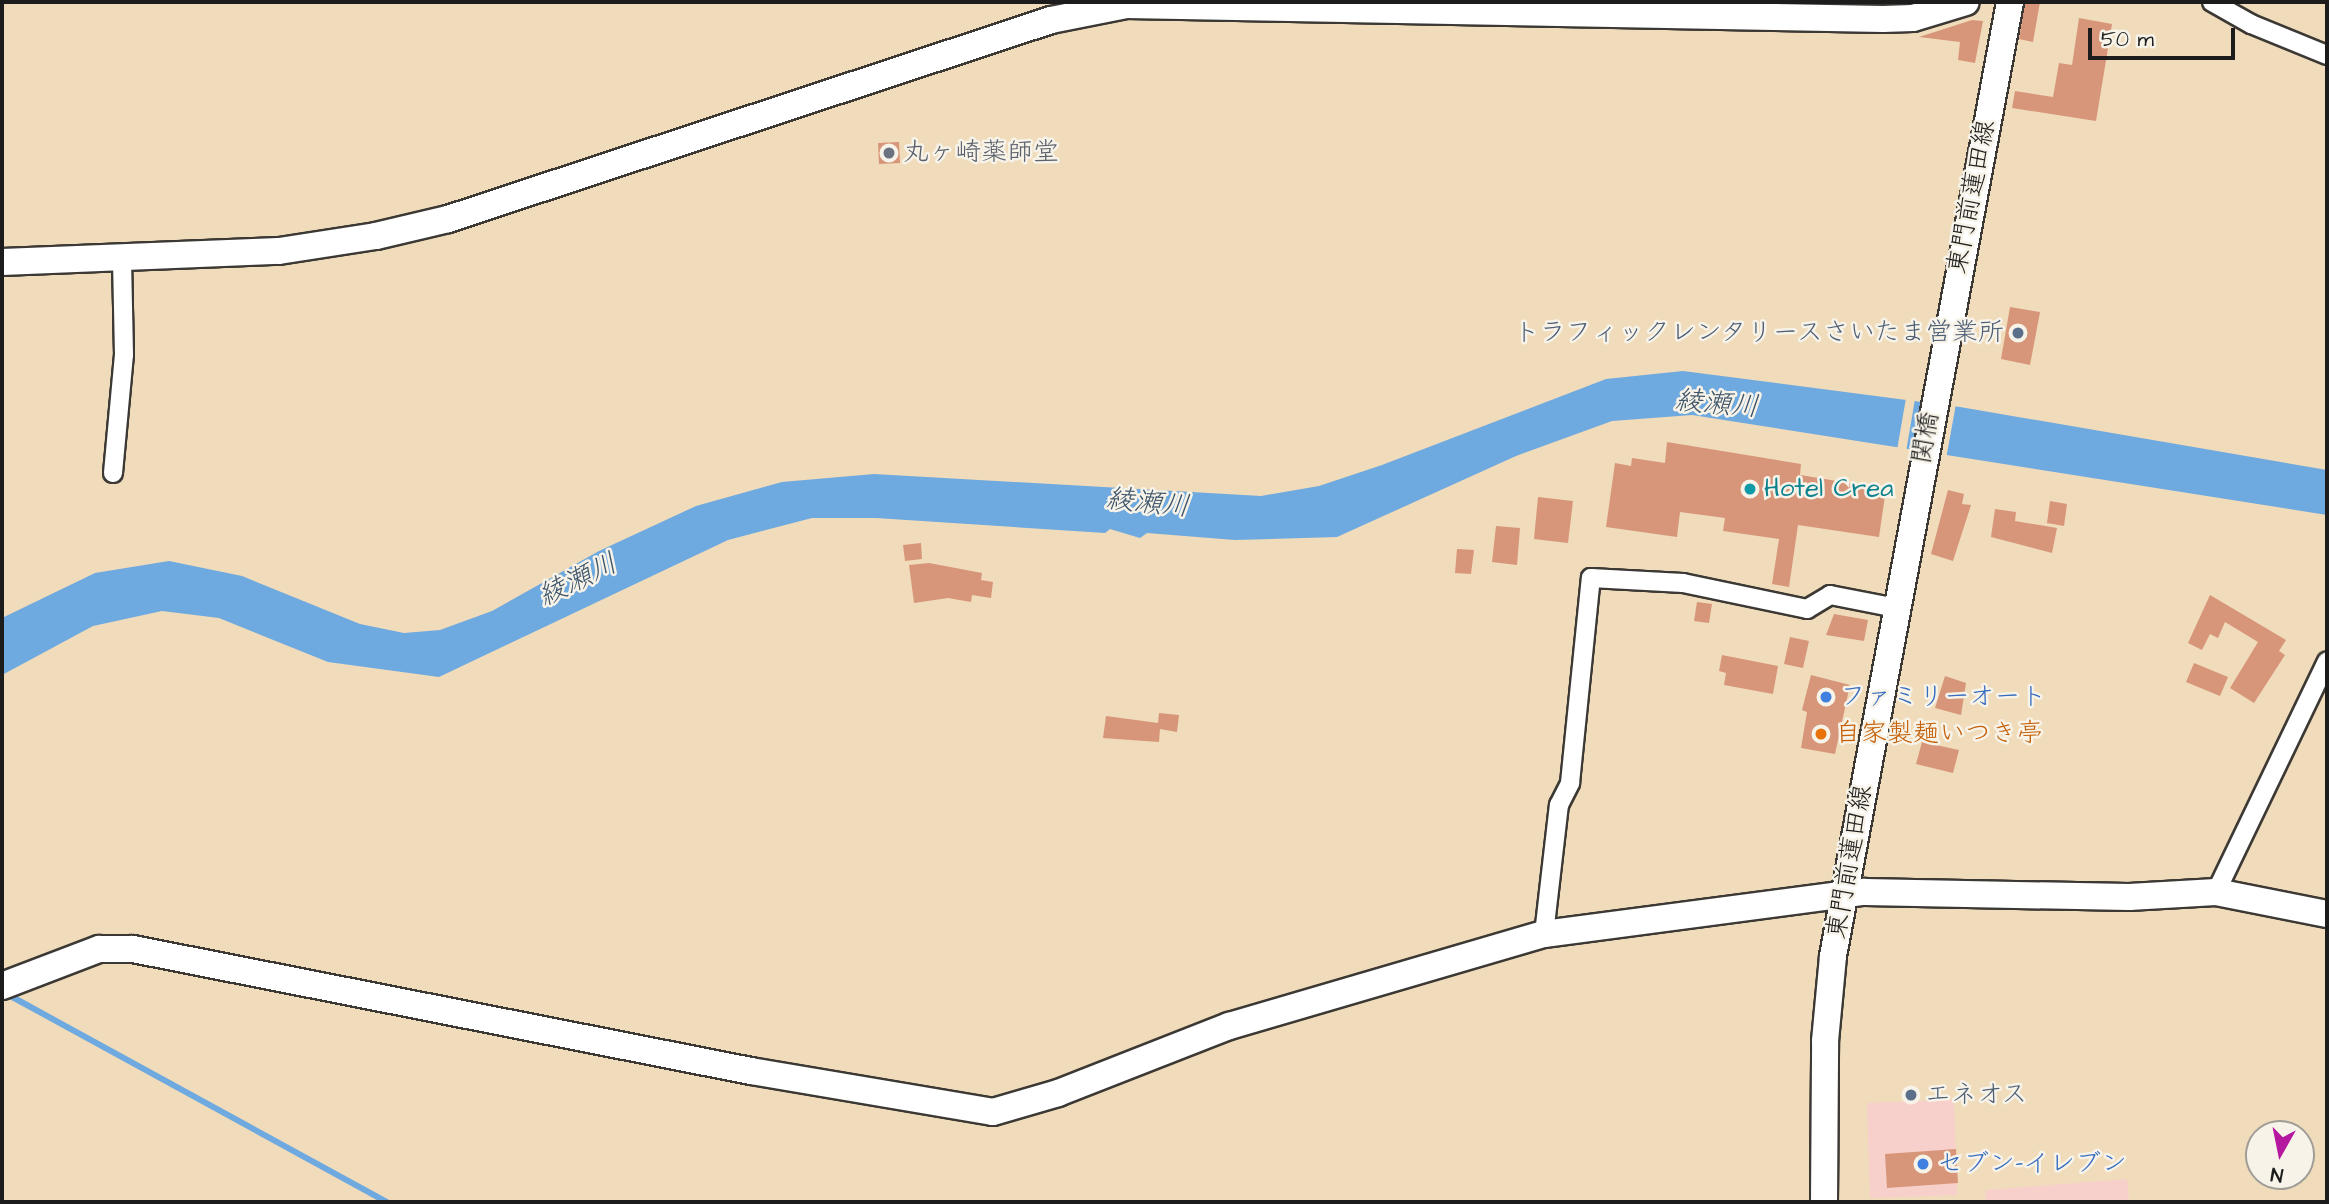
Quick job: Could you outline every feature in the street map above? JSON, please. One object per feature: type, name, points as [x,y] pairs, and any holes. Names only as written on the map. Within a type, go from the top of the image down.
[{"type":"street","points":[[2,262],[336,244],[448,219],[1051,20],[1127,5],[1883,19],[1913,18],[1966,2]]},
{"type":"street","name":"東門前蓮田線","points":[[1934,392],[2010,2]]},
{"type":"street","points":[[2212,2],[2251,24],[2327,55]]},
{"type":"street","points":[[113,473],[124,355],[122,257]]},
{"type":"street","name":"関橋","points":[[1919,484],[1934,392]]},
{"type":"street","name":"東門前蓮田線","points":[[1824,1202],[1825,1041],[1843,893],[1919,484]]},
{"type":"street","points":[[1544,934],[1559,805],[1570,783],[1591,578],[1683,583],[1807,609],[1830,595],[1896,608]]},
{"type":"street","points":[[2216,892],[2327,661]]},
{"type":"street","points":[[6,984],[99,949],[133,949],[751,1071],[993,1112],[1058,1093],[1229,1026],[1544,934],[1843,893],[2129,897],[2216,892],[2327,914]]},
{"type":"shaded area","points":[[1954,1100],[1957,1195],[1870,1198],[1867,1103]]},
{"type":"shaded area","points":[[2127,1179],[2129,1202],[1985,1202],[1986,1190]]},
{"type":"water","name":"綾瀬川","points":[[1683,371],[1960,407],[2327,470],[2327,515],[1692,415],[1612,421],[1516,456],[1337,537],[1235,540],[1147,533],[1140,538],[1110,529],[1105,533],[876,518],[812,518],[728,540],[439,677],[328,662],[219,618],[162,611],[93,626],[2,675],[2,618],[95,573],[169,561],[242,576],[360,624],[404,633],[440,630],[492,611],[599,551],[696,506],[782,482],[874,474],[1261,496],[1319,486],[1382,465],[1606,379]]},
{"type":"pier","points":[[1906,398],[1915,399],[1906,452],[1897,450]]},
{"type":"pier","points":[[1946,403],[1956,404],[1946,459],[1936,457]]},
{"type":"building","points":[[2025,2],[2040,2],[2033,42],[2019,39]]},
{"type":"building","points":[[2079,18],[2112,24],[2096,121],[2012,108],[2015,91],[2053,97],[2059,63],[2072,65]]},
{"type":"building","points":[[1972,20],[1983,21],[1975,63],[1958,60],[1960,42],[1919,37]]},
{"type":"building","name":"丸ヶ崎薬師堂","points":[[899,142],[900,163],[879,164],[878,143]]},
{"type":"building","points":[[2010,307],[2040,312],[2030,365],[2001,359]]},
{"type":"building","points":[[1667,442],[1801,464],[1800,475],[1886,489],[1879,537],[1798,525],[1789,587],[1772,584],[1779,539],[1723,531],[1725,518],[1680,512],[1677,537],[1606,527],[1615,463],[1631,466],[1632,458],[1665,463]]},
{"type":"building","points":[[1948,490],[1964,494],[1962,504],[1971,505],[1953,561],[1931,554]]},
{"type":"building","points":[[1538,497],[1573,501],[1568,543],[1534,539]]},
{"type":"building","points":[[2050,501],[2067,504],[2064,526],[2047,523]]},
{"type":"building","points":[[1995,509],[2016,512],[2015,521],[2057,528],[2052,553],[1991,537]]},
{"type":"building","points":[[1496,526],[1520,528],[1517,565],[1492,562]]},
{"type":"building","points":[[921,543],[922,559],[905,561],[903,545]]},
{"type":"building","points":[[1457,549],[1474,550],[1471,574],[1455,573]]},
{"type":"building","points":[[929,563],[982,573],[981,580],[993,582],[991,598],[972,595],[971,602],[948,598],[914,603],[909,565]]},
{"type":"building","points":[[2210,595],[2286,640],[2279,651],[2285,655],[2254,703],[2230,688],[2258,642],[2225,622],[2218,638],[2210,634],[2202,650],[2188,643]]},
{"type":"building","points":[[1697,602],[1712,604],[1709,623],[1694,621]]},
{"type":"building","points":[[1834,614],[1868,620],[1864,641],[1826,635]]},
{"type":"building","points":[[1790,637],[1809,641],[1803,668],[1784,664]]},
{"type":"building","points":[[1722,655],[1778,666],[1773,694],[1724,685],[1726,673],[1719,671]]},
{"type":"building","points":[[2194,663],[2228,677],[2220,696],[2186,682]]},
{"type":"building","points":[[1811,675],[1850,685],[1835,754],[1801,748],[1807,712],[1802,710]]},
{"type":"building","points":[[1945,676],[1966,683],[1961,715],[1935,708]]},
{"type":"building","points":[[1159,713],[1179,715],[1177,732],[1160,729],[1159,742],[1103,738],[1106,716],[1158,723]]},
{"type":"building","points":[[1922,742],[1959,750],[1953,773],[1916,764]]},
{"type":"building","points":[[1956,1149],[1958,1183],[1887,1188],[1885,1154]]},
{"type":"waterway","points":[[5,993],[387,1202]]},
{"type":"place","name":"丸ヶ崎薬師堂","points":[[889,153]]},
{"type":"place","name":"トラフィックレンタリースさいたま営業所","points":[[2018,333]]},
{"type":"place","name":"Hotel Crea","points":[[1750,489]]},
{"type":"place","name":"ファミリーオート","points":[[1826,697]]},
{"type":"place","name":"自家製麺いつき亭","points":[[1821,734]]},
{"type":"place","name":"エネオス","points":[[1911,1095]]},
{"type":"place","name":"セブン-イレブン","points":[[1923,1164]]}]
